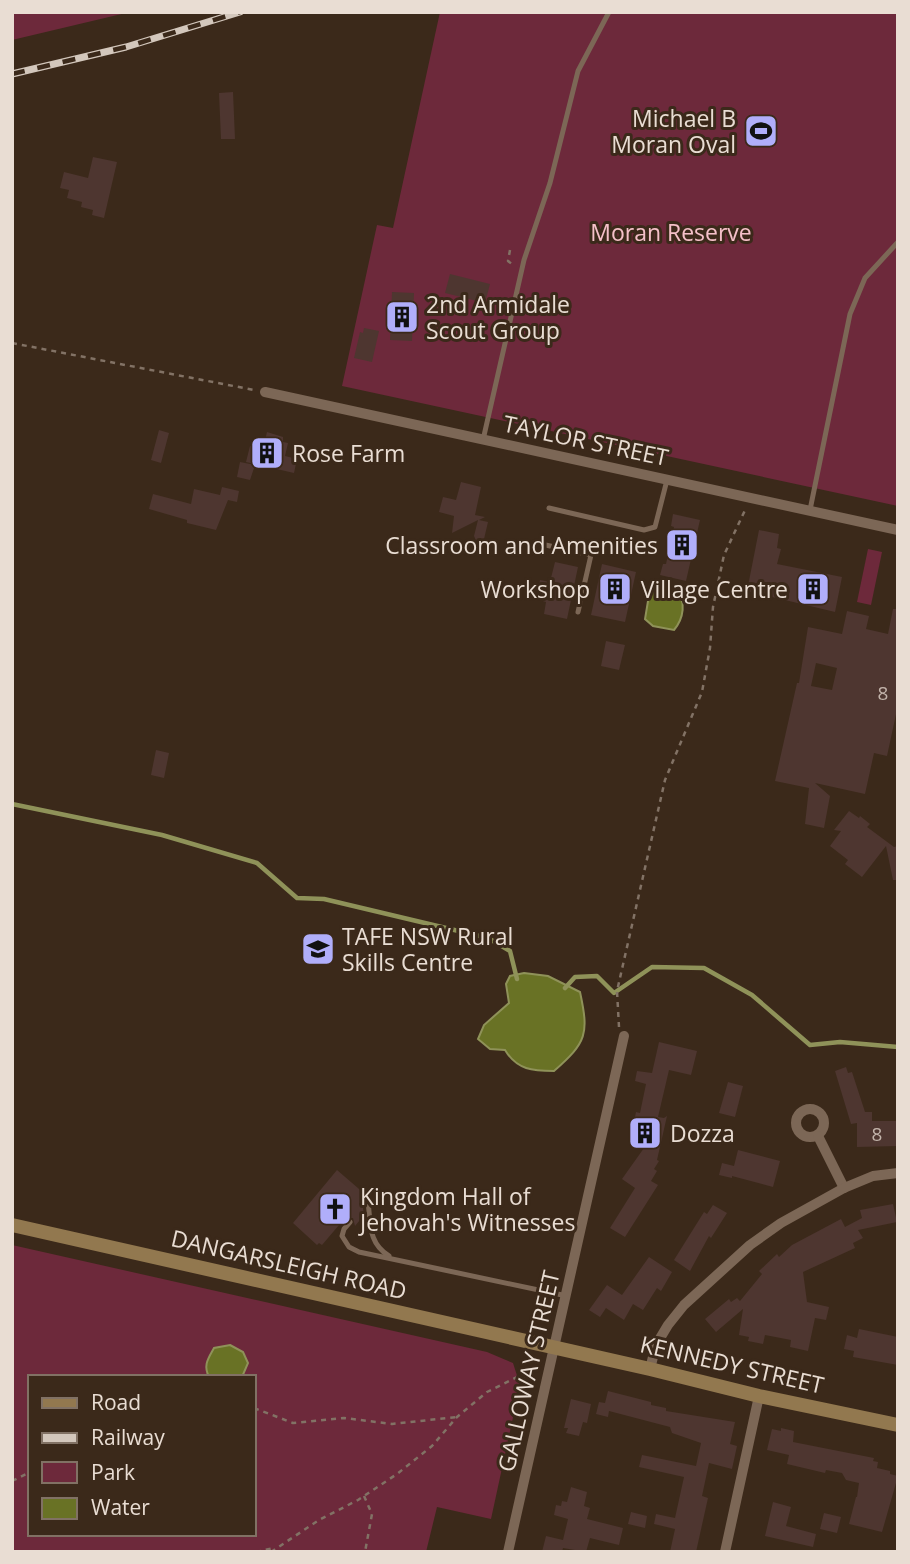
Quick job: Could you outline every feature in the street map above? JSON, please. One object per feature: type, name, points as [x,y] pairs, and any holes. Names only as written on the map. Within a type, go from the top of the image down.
[{"type":"street","name":"TAYLOR STREET","points":[[265,392],[898,530]]},
{"type":"street","name":"GALLOWAY STREET","points":[[508,1552],[624,1036]]},
{"type":"street","points":[[818,1136],[844,1188]]},
{"type":"street","points":[[650,1368],[656,1345],[684,1306],[767,1232],[844,1188],[873,1176],[898,1173]]},
{"type":"street","name":"DANGARSLEIGH ROAD","points":[[12,1225],[555,1348]]},
{"type":"street","name":"KENNEDY STREET","points":[[555,1348],[650,1368],[759,1396],[898,1425]]},
{"type":"street","points":[[725,1552],[759,1396]]},
{"type":"lane","points":[[484,440],[523,270],[550,183],[578,71],[609,12]]},
{"type":"lane","points":[[810,511],[850,314],[865,278],[898,242]]},
{"type":"lane","points":[[549,508],[644,530],[655,527],[667,479]]},
{"type":"lane","points":[[541,544],[591,555],[578,612]]},
{"type":"lane","points":[[363,1208],[369,1200],[372,1237],[383,1253],[392,1258]]},
{"type":"lane","points":[[350,1222],[342,1236],[349,1247],[359,1252],[567,1296]]},
{"type":"path","points":[[510,250],[508,261],[523,270]]},
{"type":"path","points":[[12,343],[265,392]]},
{"type":"path","points":[[624,1036],[618,1026],[617,991],[665,780],[702,692],[713,607],[724,555],[748,503]]},
{"type":"path","points":[[256,1552],[273,1550],[397,1474],[432,1446],[457,1417],[487,1392],[517,1377],[535,1380]]},
{"type":"path","points":[[256,1409],[293,1423],[344,1418],[392,1424],[457,1417]]},
{"type":"path","points":[[12,1481],[28,1473]]},
{"type":"path","points":[[365,1496],[372,1514],[365,1552]]},
{"type":"green space","points":[[12,12],[130,12],[12,40]]},
{"type":"green space","name":"Moran Reserve","points":[[440,12],[898,12],[898,506],[342,386],[377,225],[393,228]]},
{"type":"green space","points":[[868,549],[882,552],[871,605],[857,602]]},
{"type":"green space","points":[[12,1245],[487,1352],[513,1363],[520,1385],[491,1519],[437,1507],[426,1552],[12,1552]]},
{"type":"water","points":[[660,585],[677,589],[682,599],[682,615],[674,630],[653,626],[645,619],[650,589]]},
{"type":"water","points":[[524,973],[548,976],[580,992],[584,1018],[583,1036],[573,1052],[554,1071],[526,1068],[515,1062],[505,1050],[490,1049],[478,1039],[484,1025],[509,1003],[506,984],[510,976]]},
{"type":"water","points":[[230,1345],[243,1352],[248,1363],[243,1375],[208,1375],[206,1365],[214,1348]]},
{"type":"building","points":[[233,92],[235,139],[221,139],[219,93]]},
{"type":"building","points":[[93,157],[117,162],[104,218],[92,215],[93,210],[81,207],[82,202],[67,198],[69,190],[60,188],[64,172],[88,178]]},
{"type":"building","points":[[450,274],[490,284],[485,303],[445,293]]},
{"type":"building","name":"2nd Armidale Scout Group","points":[[392,292],[414,293],[412,341],[390,340]]},
{"type":"building","name":"2nd Armidale Scout Group","points":[[364,328],[379,331],[372,362],[354,358],[360,332],[363,333]]},
{"type":"building","points":[[159,430],[169,433],[161,463],[151,460]]},
{"type":"building","name":"Rose Farm","points":[[267,432],[283,437],[283,442],[288,443],[285,456],[297,459],[294,473],[246,462],[250,446],[263,449]]},
{"type":"building","points":[[240,462],[255,465],[250,480],[237,477]]},
{"type":"building","points":[[461,482],[481,487],[475,515],[485,517],[479,520],[488,522],[481,552],[474,536],[478,520],[452,533],[454,516],[439,512],[443,497],[456,500]]},
{"type":"building","points":[[222,487],[239,491],[237,502],[228,500],[216,530],[149,509],[153,494],[191,504],[194,489],[220,495]]},
{"type":"building","name":"Classroom and Amenities","points":[[673,514],[700,520],[686,581],[660,575],[663,564],[666,564],[674,527],[671,526]]},
{"type":"building","points":[[759,530],[779,534],[777,548],[781,549],[777,564],[842,577],[835,612],[747,591]]},
{"type":"building","points":[[555,562],[578,567],[567,619],[544,614],[546,602],[536,599],[540,580],[550,582]]},
{"type":"building","name":"Workshop","points":[[602,564],[636,572],[625,622],[591,615]]},
{"type":"building","points":[[893,609],[898,609],[898,705],[887,756],[874,753],[865,794],[815,783],[830,796],[824,828],[805,824],[809,788],[775,781],[799,683],[808,627],[842,634],[847,611],[869,616],[866,629],[888,634]],"holes":[[[816,663],[837,668],[832,690],[811,686]]]},
{"type":"building","points":[[606,641],[625,645],[619,670],[601,666]]},
{"type":"building","points":[[156,750],[169,753],[164,778],[151,775]]},
{"type":"building","points":[[849,811],[870,824],[867,827],[894,847],[898,846],[898,880],[893,880],[886,846],[862,877],[845,864],[848,860],[830,846],[841,831],[834,830]]},
{"type":"building","points":[[659,1042],[697,1051],[691,1075],[669,1070],[658,1117],[667,1116],[657,1160],[659,1161],[654,1169],[657,1171],[651,1181],[658,1185],[625,1237],[610,1228],[635,1188],[622,1179],[649,1141],[631,1137],[636,1112],[640,1113],[646,1084],[635,1081],[637,1071],[652,1073]]},
{"type":"building","points":[[846,1067],[848,1073],[852,1072],[865,1112],[872,1112],[872,1121],[898,1121],[898,1146],[857,1147],[857,1123],[851,1124],[835,1071]]},
{"type":"building","points":[[728,1082],[743,1086],[735,1117],[719,1113]]},
{"type":"building","points":[[738,1150],[780,1161],[773,1187],[719,1175],[722,1163],[734,1166]]},
{"type":"building","name":"Kingdom Hall of Jehovah's Witnesses","points":[[337,1170],[366,1195],[359,1204],[364,1215],[355,1226],[353,1218],[345,1218],[322,1245],[317,1245],[293,1223]]},
{"type":"building","points":[[893,1204],[897,1222],[858,1230],[863,1238],[853,1243],[855,1248],[803,1272],[807,1302],[829,1307],[826,1320],[815,1318],[808,1351],[790,1347],[791,1340],[765,1335],[763,1344],[748,1341],[749,1337],[739,1335],[743,1309],[716,1332],[705,1319],[729,1299],[731,1302],[737,1298],[740,1301],[762,1274],[759,1271],[777,1254],[779,1257],[792,1245],[841,1219],[845,1227],[862,1218],[860,1210]]},
{"type":"building","points":[[713,1205],[727,1213],[711,1238],[709,1236],[690,1271],[674,1260],[704,1212],[707,1214]]},
{"type":"building","points":[[649,1257],[672,1272],[661,1291],[657,1288],[643,1310],[633,1304],[624,1320],[606,1308],[600,1317],[589,1310],[607,1285],[622,1295]]},
{"type":"building","points":[[859,1329],[898,1337],[898,1365],[853,1357],[854,1351],[844,1349],[847,1335],[857,1338]]},
{"type":"building","points":[[608,1391],[651,1402],[651,1405],[666,1408],[666,1411],[735,1422],[730,1444],[737,1446],[732,1469],[709,1463],[702,1496],[708,1498],[696,1552],[670,1552],[675,1529],[654,1524],[656,1514],[675,1518],[684,1477],[639,1467],[642,1455],[696,1466],[701,1443],[672,1433],[670,1427],[609,1411],[608,1417],[596,1414],[599,1402],[605,1403]]},
{"type":"building","points":[[571,1399],[591,1404],[587,1423],[583,1422],[579,1436],[566,1433],[568,1428],[564,1428]]},
{"type":"building","points":[[781,1428],[794,1431],[793,1442],[874,1458],[873,1461],[878,1462],[877,1468],[898,1476],[882,1532],[849,1524],[859,1483],[846,1480],[842,1473],[826,1470],[825,1473],[787,1464],[789,1455],[767,1450],[772,1429],[781,1431]]},
{"type":"building","points":[[571,1487],[587,1492],[584,1506],[590,1508],[587,1519],[623,1528],[619,1545],[590,1538],[586,1552],[563,1548],[562,1552],[542,1552],[546,1536],[563,1540],[568,1519],[554,1515],[556,1505],[561,1506],[562,1501],[567,1502]]},
{"type":"building","points":[[773,1502],[791,1507],[786,1526],[816,1534],[813,1547],[765,1536]]},
{"type":"building","points":[[631,1512],[647,1516],[645,1528],[628,1524]]},
{"type":"building","points":[[824,1513],[841,1517],[837,1533],[820,1529]]},
{"type":"waterway","points":[[12,804],[162,835],[257,863],[297,898],[324,899],[488,938],[510,951],[517,979]]},
{"type":"waterway","points":[[565,988],[575,977],[597,976],[614,993],[652,967],[704,968],[752,995],[810,1045],[840,1042],[898,1047]]},
{"type":"railway","points":[[12,74],[126,47],[240,12]]},
{"type":"place","name":"Michael B Moran Oval","points":[[761,131]]},
{"type":"place","name":"2nd Armidale Scout Group","points":[[402,317]]},
{"type":"place","name":"Rose Farm","points":[[267,453]]},
{"type":"place","name":"Classroom and Amenities","points":[[682,545]]},
{"type":"place","name":"Workshop","points":[[615,589]]},
{"type":"place","name":"Village Centre","points":[[813,589]]},
{"type":"place","name":"TAFE NSW Rural Skills Centre","points":[[318,949]]},
{"type":"place","name":"Dozza","points":[[645,1133]]},
{"type":"place","name":"Kingdom Hall of Jehovah's Witnesses","points":[[335,1209]]}]
